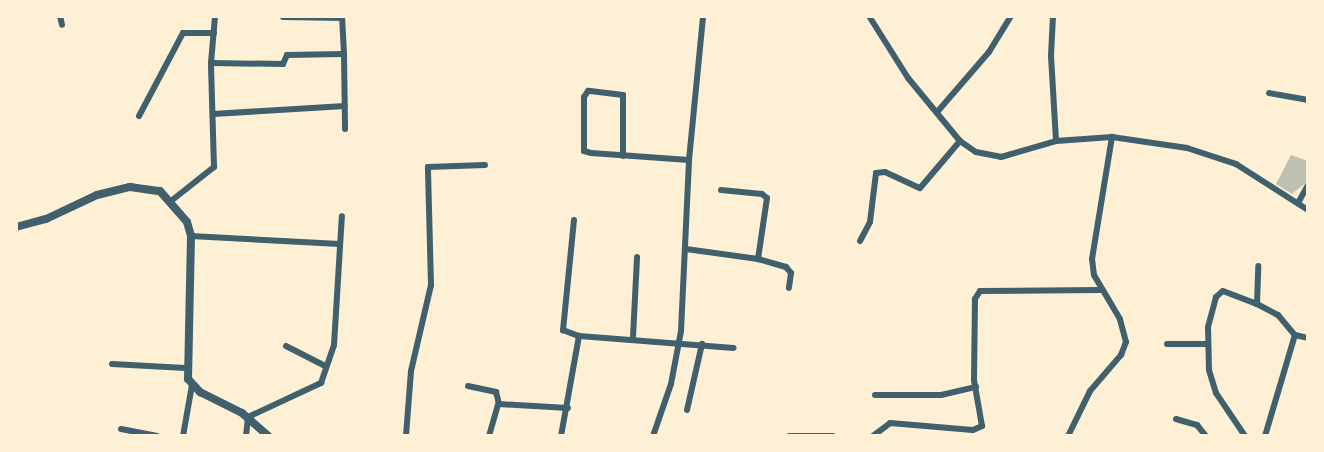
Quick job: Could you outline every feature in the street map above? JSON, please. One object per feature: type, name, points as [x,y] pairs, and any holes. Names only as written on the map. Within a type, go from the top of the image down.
[{"type":"street","points":[[60,16],[62,25]]},
{"type":"street","points":[[171,201],[214,167],[211,63],[215,16]]},
{"type":"street","points":[[653,435],[671,384],[680,341],[689,160],[703,16]]},
{"type":"street","points":[[869,16],[900,68],[938,111],[960,141],[984,156],[1001,157],[1056,141],[1113,137],[1210,154],[1236,164],[1308,210]]},
{"type":"street","points":[[938,111],[989,52],[1011,16]]},
{"type":"street","points":[[1053,16],[1051,65],[1056,141]]},
{"type":"street","points":[[283,17],[342,18],[345,129]]},
{"type":"street","points":[[139,116],[183,33],[214,33]]},
{"type":"street","points":[[211,63],[284,64],[287,55],[344,54]]},
{"type":"street","points":[[623,156],[623,95],[588,91],[584,97],[583,149],[587,153],[623,156],[689,160]]},
{"type":"street","points":[[1269,93],[1308,100]]},
{"type":"street","points":[[213,114],[345,106]]},
{"type":"street","points":[[1068,435],[1090,391],[1121,355],[1126,342],[1120,318],[1101,290],[1092,259],[1113,137]]},
{"type":"street","points":[[860,241],[870,222],[876,173],[885,172],[920,188],[960,141]]},
{"type":"street","points":[[406,435],[411,371],[430,285],[428,167],[485,165]]},
{"type":"street","points":[[1298,202],[1308,185]]},
{"type":"street","points":[[16,227],[46,219],[97,195],[130,187],[160,191],[171,201],[191,236],[185,368],[192,385],[183,435]]},
{"type":"street","points":[[721,190],[762,194],[766,198],[758,259]]},
{"type":"street","points":[[248,417],[318,386],[334,345],[342,216]]},
{"type":"street","points":[[574,220],[563,330],[579,336],[633,337],[734,348]]},
{"type":"street","points":[[191,236],[340,244]]},
{"type":"street","points":[[686,249],[758,259],[789,270],[789,288]]},
{"type":"street","points":[[633,337],[637,257]]},
{"type":"street","points":[[1257,304],[1258,266]]},
{"type":"street","points":[[873,435],[890,423],[978,429],[983,422],[976,387],[975,299],[980,291],[1101,290]]},
{"type":"street","points":[[1245,435],[1216,393],[1209,370],[1207,344],[1218,293],[1228,292],[1257,304],[1278,315],[1295,334],[1308,338]]},
{"type":"street","points":[[1265,435],[1295,334]]},
{"type":"street","points":[[561,435],[568,408],[579,336]]},
{"type":"street","points":[[687,410],[702,344]]},
{"type":"street","points":[[1167,344],[1207,344]]},
{"type":"street","points":[[286,346],[325,366]]},
{"type":"street","points":[[112,363],[185,368]]},
{"type":"street","points":[[192,385],[248,417],[268,435]]},
{"type":"street","points":[[468,386],[496,392],[498,404],[489,435]]},
{"type":"street","points":[[875,395],[952,394],[976,387]]},
{"type":"street","points":[[498,404],[568,408]]},
{"type":"street","points":[[246,435],[248,417]]},
{"type":"street","points":[[1176,419],[1197,425],[1206,435]]},
{"type":"street","points":[[121,429],[157,435]]},
{"type":"street","points":[[789,435],[833,435]]},
{"type":"building","points":[[1291,155],[1308,161],[1308,181],[1292,194],[1276,184]]}]
